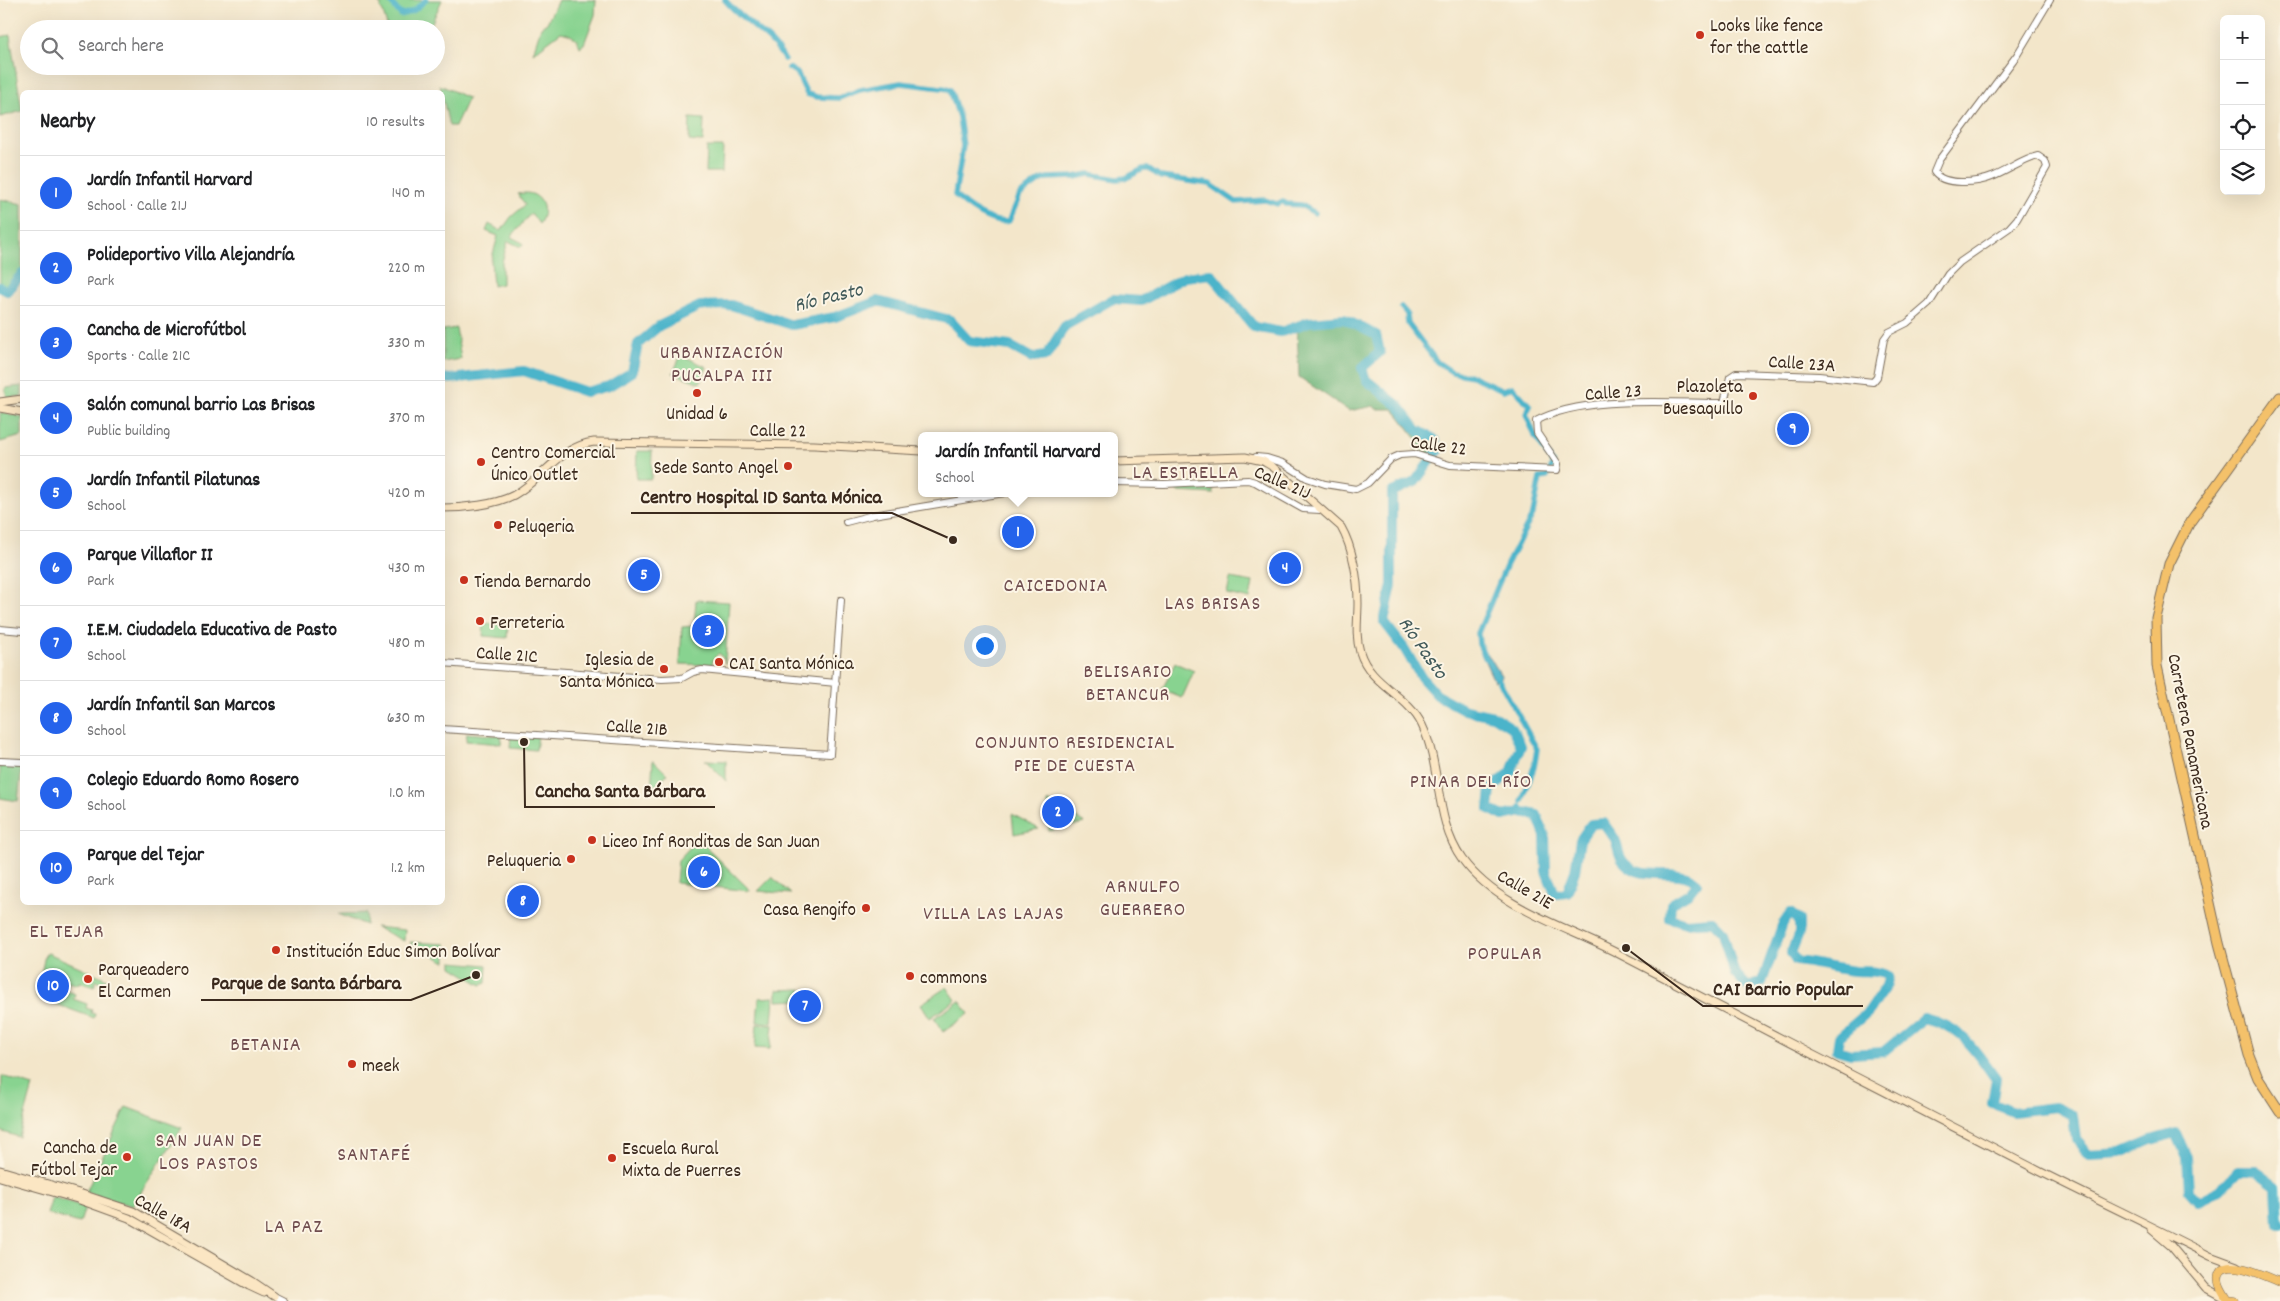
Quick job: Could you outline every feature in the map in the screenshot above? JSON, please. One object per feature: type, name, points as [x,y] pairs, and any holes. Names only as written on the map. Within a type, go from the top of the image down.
[{"type":"highway","name":"Carretera Panamericana","points":[[2280,396],[2190,522],[2169,564],[2156,618],[2157,666],[2219,943],[2251,1061],[2258,1078],[2280,1112]]},
{"type":"main road","points":[[0,402],[20,400]]},
{"type":"main road","points":[[0,408],[20,412]]},
{"type":"main road","name":"Calle 22","points":[[445,508],[476,505],[514,495],[565,453],[578,445],[594,442],[814,445],[918,451]]},
{"type":"main road","name":"Calle 22","points":[[1118,461],[1245,457],[1263,461],[1273,467],[1341,527],[1347,537],[1357,587],[1357,623]]},
{"type":"main road","name":"Calle 21E","points":[[1357,623],[1356,638],[1364,662],[1382,684],[1411,707],[1427,736],[1442,810],[1454,846],[1478,877],[1490,888],[1512,902],[1616,953],[2043,1173],[2144,1222]]},
{"type":"main road","name":"Calle 18A","points":[[0,1170],[80,1192],[133,1211],[274,1296]]},
{"type":"main road","name":"Calle 18A","points":[[0,1177],[77,1199],[129,1218],[249,1286],[274,1296]]},
{"type":"main road","points":[[2144,1222],[2210,1256],[2280,1282]]},
{"type":"main road","points":[[2144,1222],[2171,1246],[2206,1288],[2231,1300]]},
{"type":"main road","points":[[2231,1300],[2219,1284],[2218,1276],[2228,1266],[2237,1266]]},
{"type":"street","name":"Calle 23A","points":[[1724,403],[1730,377],[1736,373],[1818,376],[1874,382],[1877,377],[1884,339],[1889,332],[1907,322],[1929,304],[1948,274],[1960,262],[2009,228],[2017,219],[2047,167],[2045,161],[2038,156],[2028,159],[1991,178],[1959,182],[1944,181],[1937,177],[1934,172],[1939,160],[2016,55],[2050,0]]},
{"type":"street","name":"Calle 23","points":[[1551,470],[1555,460],[1537,433],[1536,420],[1549,414],[1592,405],[1724,403]]},
{"type":"street","name":"Calle 22","points":[[1245,457],[1267,458],[1283,463],[1307,478],[1324,484],[1356,489],[1368,483],[1391,459],[1400,455],[1414,454],[1442,463],[1551,470]]},
{"type":"street","name":"Calle 21J","points":[[1118,483],[1164,484],[1248,480],[1304,509],[1320,510]]},
{"type":"street","points":[[846,522],[873,514],[979,497]]},
{"type":"street","points":[[836,683],[841,600]]},
{"type":"street","points":[[0,629],[20,630]]},
{"type":"street","name":"Calle 21C","points":[[445,663],[662,680],[682,678],[702,670],[836,683]]},
{"type":"street","name":"Calle 21B","points":[[445,729],[830,754],[836,683]]},
{"type":"street","points":[[0,761],[20,762]]},
{"type":"street","name":"Calle 18A","points":[[274,1296],[284,1301]]},
{"type":"green space","points":[[381,0],[442,0],[433,20],[385,20],[380,8],[382,6],[379,4]]},
{"type":"green space","points":[[558,0],[596,0],[595,15],[584,44],[580,47],[573,36],[561,32],[533,53],[541,27],[547,23]]},
{"type":"green space","points":[[10,35],[20,98],[20,112],[0,117],[0,37]]},
{"type":"green space","points":[[440,85],[468,98],[455,126],[449,126],[445,108],[445,90],[441,90]]},
{"type":"green space","points":[[690,118],[704,119],[703,142],[689,141]]},
{"type":"green space","points":[[707,147],[723,147],[722,172],[706,172]]},
{"type":"green space","points":[[524,193],[535,196],[542,203],[542,219],[539,224],[531,213],[511,237],[523,243],[521,247],[508,241],[502,262],[502,284],[493,286],[491,261],[498,236],[486,231],[489,224],[501,231],[511,217],[525,205],[518,194]]},
{"type":"green space","points":[[0,199],[20,204],[20,276],[7,291],[0,287]]},
{"type":"green space","points":[[1344,321],[1375,336],[1378,351],[1359,367],[1363,380],[1397,406],[1414,431],[1432,441],[1436,448],[1433,454],[1414,449],[1419,446],[1420,442],[1393,409],[1376,409],[1374,406],[1349,411],[1299,377],[1297,328],[1309,324]]},
{"type":"green space","points":[[456,328],[461,359],[445,362],[445,330]]},
{"type":"green space","points":[[681,355],[707,367],[700,383],[673,373]]},
{"type":"green space","points":[[20,386],[20,396],[7,398],[5,388]]},
{"type":"green space","points":[[0,413],[20,417],[20,437],[0,442]]},
{"type":"green space","points":[[637,451],[652,451],[651,479],[636,479]]},
{"type":"green space","points":[[1214,485],[1213,494],[1179,492],[1174,488]]},
{"type":"green space","points":[[1230,578],[1253,582],[1250,599],[1227,594]]},
{"type":"green space","points":[[696,600],[729,602],[725,664],[724,659],[719,653],[713,659],[712,665],[680,664],[682,627],[694,626]]},
{"type":"green space","points":[[484,623],[508,625],[507,638],[483,636]]},
{"type":"green space","points":[[1175,663],[1194,671],[1182,698],[1162,690]]},
{"type":"green space","points":[[467,733],[502,736],[501,744],[466,741]]},
{"type":"green space","points":[[511,734],[538,736],[536,750],[510,748]]},
{"type":"green space","points":[[653,760],[667,774],[651,790]]},
{"type":"green space","points":[[705,760],[726,761],[726,781]]},
{"type":"green space","points":[[0,763],[20,765],[18,801],[0,798]]},
{"type":"green space","points":[[1048,801],[1085,823],[1049,831]]},
{"type":"green space","points":[[1012,814],[1039,829],[1014,834]]},
{"type":"green space","points":[[698,839],[750,891],[676,883],[678,860]]},
{"type":"green space","points":[[772,877],[791,894],[758,891]]},
{"type":"green space","points":[[367,913],[366,925],[338,914]]},
{"type":"green space","points":[[375,927],[405,930],[404,941]]},
{"type":"green space","points":[[410,942],[446,944],[446,962],[411,944]]},
{"type":"green space","points":[[48,953],[107,979],[105,984],[96,981],[94,987],[79,982],[78,985],[69,982],[66,990],[75,994],[73,999],[87,1004],[86,1008],[92,1010],[91,1013],[95,1014],[94,1018],[36,997],[45,955]]},
{"type":"green space","points":[[452,962],[487,965],[486,983],[481,985],[452,967]]},
{"type":"green space","points":[[947,987],[956,1000],[930,1018],[921,1004]]},
{"type":"green space","points":[[802,989],[802,1000],[777,1001],[777,990]]},
{"type":"green space","points":[[774,997],[772,1023],[757,1022],[759,998]]},
{"type":"green space","points":[[960,1001],[969,1014],[943,1032],[934,1018]]},
{"type":"green space","points":[[757,1024],[773,1025],[770,1049],[755,1048]]},
{"type":"green space","points":[[2,1076],[33,1086],[19,1137],[0,1131]]},
{"type":"green space","name":"Cancha de Fútbol Tejar","points":[[126,1107],[182,1128],[132,1206],[86,1192]]},
{"type":"green space","points":[[52,1197],[85,1207],[80,1223],[47,1214]]},
{"type":"water","points":[[1485,653],[1490,657],[1502,677],[1494,681],[1482,655]]},
{"type":"waterway","points":[[389,0],[401,15],[413,11],[426,0]]},
{"type":"waterway","points":[[725,0],[764,35],[784,59]]},
{"type":"waterway","points":[[789,68],[797,73],[807,94],[817,97],[839,98],[860,90],[901,83],[950,89],[959,117],[963,146],[955,195],[972,209],[995,221],[1009,221],[1020,195],[1039,181],[1047,178],[1075,177],[1089,174],[1117,179],[1126,178],[1143,169],[1149,169],[1161,177],[1210,184],[1236,202],[1265,200],[1277,204],[1283,201],[1286,204],[1301,205],[1315,213]]},
{"type":"waterway","name":"Río Pasto","points":[[445,378],[524,371],[586,392],[609,386],[632,372],[638,344],[659,326],[700,306],[731,305],[792,325],[835,317],[878,301],[950,320],[969,341],[1010,346],[1032,358],[1046,356],[1065,326],[1113,299],[1141,301],[1185,277],[1211,274],[1254,327],[1281,332],[1309,322],[1344,319],[1376,335],[1380,352],[1362,368],[1366,380],[1399,406],[1417,430],[1434,439],[1439,449],[1415,482],[1392,492],[1392,585],[1384,622],[1404,648],[1421,677],[1437,695],[1465,710],[1493,716],[1512,728],[1521,746],[1511,772],[1491,789],[1489,809],[1503,816],[1522,812],[1537,815],[1545,836],[1546,871],[1555,894],[1567,893],[1575,871],[1580,840],[1591,824],[1604,823],[1615,839],[1621,859],[1631,868],[1639,872],[1678,875],[1697,883],[1689,893],[1671,904],[1670,918],[1686,923],[1712,921],[1723,932],[1734,972],[1748,987],[1762,982],[1783,923],[1790,913],[1799,920],[1799,933],[1791,953],[1796,961],[1855,971],[1876,972],[1889,976],[1886,986],[1868,1012],[1839,1037],[1837,1050],[1851,1054],[1883,1052],[1924,1018],[1938,1022],[1949,1027],[1966,1041],[1996,1079],[1992,1103],[2013,1112],[2055,1107],[2073,1115],[2076,1140],[2090,1155],[2121,1153],[2151,1140],[2176,1133],[2187,1157],[2189,1191],[2198,1201],[2220,1190],[2238,1171],[2256,1171],[2276,1186],[2278,1224],[2280,1224]]},
{"type":"waterway","name":"Río Pasto","points":[[0,287],[7,291],[20,276]]},
{"type":"waterway","points":[[1401,307],[1407,314],[1408,324],[1437,362],[1452,372],[1472,376],[1503,390],[1513,387],[1530,406],[1526,414],[1535,436],[1553,464],[1547,477],[1540,478],[1533,514],[1507,564],[1478,633],[1479,644],[1486,659]]},
{"type":"waterway","points":[[1495,673],[1537,749],[1534,767],[1522,801]]},
{"type":"waterway","name":"Río Pasto","points":[[1521,807],[1522,812]]},
{"type":"place","name":"Looks like fence for the cattle","points":[[1700,35]]},
{"type":"place","name":"Unidad 6","points":[[697,393]]},
{"type":"place","name":"Plazoleta Buesaquillo","points":[[1753,396]]},
{"type":"place","name":"Colegio Eduardo Romo Rosero","points":[[1793,429]]},
{"type":"place","name":"Centro Comercial Único Outlet","points":[[481,462]]},
{"type":"place","name":"Sede Santo Angel","points":[[788,466]]},
{"type":"place","name":"Peluqeria","points":[[498,525]]},
{"type":"place","name":"Jardín Infantil Harvard","points":[[1018,532]]},
{"type":"place","name":"Centro Hospital 1D Santa Mónica","points":[[953,540]]},
{"type":"place","name":"Salón comunal barrio Las Brisas","points":[[1285,568]]},
{"type":"place","name":"Jardín Infantil Pilatunas","points":[[644,575]]},
{"type":"place","name":"Tienda Bernardo","points":[[464,580]]},
{"type":"place","name":"Ferreteria","points":[[480,621]]},
{"type":"place","name":"Cancha de Microfútbol","points":[[708,631]]},
{"type":"place","name":"CAI Santa Mónica","points":[[719,662]]},
{"type":"place","name":"Iglesia de Santa Mónica","points":[[664,669]]},
{"type":"place","name":"Cancha Santa Bárbara","points":[[524,742]]},
{"type":"place","name":"Polideportivo Villa Alejandría","points":[[1058,812]]},
{"type":"place","name":"Liceo Inf Ronditas de San Juan","points":[[592,840]]},
{"type":"place","name":"Peluqueria","points":[[571,859]]},
{"type":"place","name":"Parque Villaflor II","points":[[704,872]]},
{"type":"place","name":"Jardín Infantil San Marcos","points":[[523,901]]},
{"type":"place","name":"Casa Rengifo","points":[[866,908]]},
{"type":"place","name":"CAI Barrio Popular","points":[[1626,948]]},
{"type":"place","name":"Institución Educ Simon Bolívar","points":[[276,950]]},
{"type":"place","name":"Parque de Santa Bárbara","points":[[476,975]]},
{"type":"place","name":"commons","points":[[910,976]]},
{"type":"place","name":"Parqueadero El Carmen","points":[[88,979]]},
{"type":"place","name":"Parque del Tejar","points":[[53,986]]},
{"type":"place","name":"I.E.M. Ciudadela Educativa de Pasto","points":[[805,1006]]},
{"type":"place","name":"meek","points":[[352,1064]]},
{"type":"place","name":"Cancha de Fútbol Tejar","points":[[127,1157]]},
{"type":"place","name":"Escuela Rural Mixta de Puerres","points":[[612,1158]]},
{"type":"district","name":"URBANIZACIÓN PUCALPA III","points":[[722,362]]},
{"type":"district","name":"LA ESTRELLA","points":[[1186,471]]},
{"type":"district","name":"CAICEDONIA","points":[[1056,584]]},
{"type":"district","name":"LAS BRISAS","points":[[1213,602]]},
{"type":"district","name":"BELISARIO BETANCUR","points":[[1128,682]]},
{"type":"district","name":"CONJUNTO RESIDENCIAL PIE DE CUESTA","points":[[1075,752]]},
{"type":"district","name":"PINAR DEL RÍO","points":[[1471,780]]},
{"type":"district","name":"ARNULFO GUERRERO","points":[[1143,896]]},
{"type":"district","name":"VILLA LAS LAJAS","points":[[994,912]]},
{"type":"district","name":"EL TEJAR","points":[[67,930]]},
{"type":"district","name":"POPULAR","points":[[1505,952]]},
{"type":"district","name":"BETANIA","points":[[266,1043]]},
{"type":"district","name":"SAN JUAN DE LOS PASTOS","points":[[209,1150]]},
{"type":"district","name":"SANTAFÉ","points":[[374,1153]]},
{"type":"district","name":"LA PAZ","points":[[294,1225]]}]
